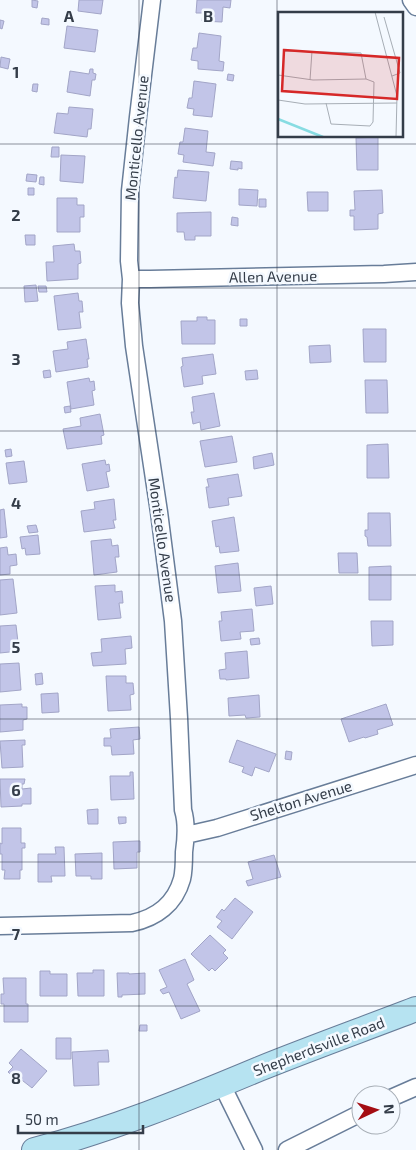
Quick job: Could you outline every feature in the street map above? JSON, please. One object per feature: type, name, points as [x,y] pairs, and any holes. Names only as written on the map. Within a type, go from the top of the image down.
[{"type":"main road","name":"Shepherdsville Road","points":[[34,1150],[115,1126],[416,1009]]},
{"type":"street","name":"Monticello Avenue","points":[[0,926],[132,923],[142,921],[153,917],[172,900],[179,888],[182,877],[186,836],[173,621],[134,346],[130,303],[130,192],[152,0]]},
{"type":"street","points":[[411,0],[416,7]]},
{"type":"street","name":"Allen Avenue","points":[[131,279],[416,272]]},
{"type":"street","name":"Shelton Avenue","points":[[186,836],[416,765]]},
{"type":"street","points":[[222,1085],[254,1150]]},
{"type":"street","points":[[401,1094],[416,1088]]},
{"type":"street","points":[[287,1150],[351,1118]]},
{"type":"building","points":[[32,0],[38,1],[37,8],[32,7]]},
{"type":"building","points":[[79,0],[103,0],[101,14],[78,11]]},
{"type":"building","points":[[197,0],[231,0],[230,8],[223,7],[222,22],[202,21],[203,13],[196,13]]},
{"type":"building","points":[[42,18],[49,19],[49,25],[41,24]]},
{"type":"building","points":[[0,20],[4,21],[2,29],[0,28]]},
{"type":"building","points":[[67,26],[98,30],[95,52],[64,48]]},
{"type":"building","points":[[199,33],[221,36],[219,61],[224,62],[223,71],[198,69],[198,61],[191,60],[193,48],[197,48]]},
{"type":"building","points":[[1,57],[10,59],[8,69],[0,67]]},
{"type":"building","points":[[90,69],[93,69],[93,73],[96,74],[95,80],[92,80],[90,96],[67,92],[70,71],[89,74]]},
{"type":"building","points":[[228,74],[234,75],[233,81],[227,80]]},
{"type":"building","points":[[194,81],[216,84],[212,117],[193,115],[194,109],[187,108],[189,98],[192,98]]},
{"type":"building","points":[[33,84],[38,84],[37,92],[32,91]]},
{"type":"building","points":[[69,107],[93,109],[91,129],[88,129],[87,137],[54,133],[57,113],[68,114]]},
{"type":"building","points":[[185,128],[208,131],[206,152],[215,153],[213,166],[183,162],[184,155],[178,154],[180,142],[183,142]]},
{"type":"building","points":[[356,138],[378,138],[378,170],[357,170]]},
{"type":"building","points":[[52,147],[59,147],[59,157],[51,157]]},
{"type":"building","points":[[61,155],[85,156],[83,183],[60,181]]},
{"type":"building","points":[[231,161],[242,162],[242,169],[230,169]]},
{"type":"building","points":[[178,170],[209,172],[206,201],[173,198],[175,177],[177,178]]},
{"type":"building","points":[[27,174],[37,175],[36,182],[26,181]]},
{"type":"building","points":[[40,177],[44,177],[44,185],[39,184]]},
{"type":"building","points":[[28,188],[34,188],[34,195],[28,195]]},
{"type":"building","points":[[239,189],[258,190],[257,206],[239,205]]},
{"type":"building","points":[[382,190],[383,213],[378,214],[378,229],[354,230],[354,216],[350,216],[350,210],[355,210],[354,191]]},
{"type":"building","points":[[307,192],[328,192],[328,211],[308,211]]},
{"type":"building","points":[[57,198],[77,198],[77,205],[84,205],[84,217],[80,217],[80,232],[57,232]]},
{"type":"building","points":[[259,199],[266,199],[266,207],[259,207]]},
{"type":"building","points":[[211,212],[211,236],[195,236],[195,240],[185,240],[184,232],[177,232],[177,213]]},
{"type":"building","points":[[232,217],[238,218],[238,226],[231,225]]},
{"type":"building","points":[[25,235],[35,235],[35,245],[26,245]]},
{"type":"building","points":[[74,244],[75,251],[80,251],[81,263],[78,264],[78,279],[47,281],[46,262],[54,262],[53,246]]},
{"type":"building","points":[[36,285],[38,301],[25,302],[24,286]]},
{"type":"building","points":[[38,286],[46,286],[47,292],[39,292]]},
{"type":"building","points":[[78,293],[79,301],[82,301],[83,312],[79,312],[81,328],[58,330],[54,296]]},
{"type":"building","points":[[197,317],[207,317],[207,320],[215,320],[215,344],[182,344],[181,321],[197,321]]},
{"type":"building","points":[[240,319],[247,319],[247,326],[240,326]]},
{"type":"building","points":[[363,329],[386,329],[386,362],[364,362]]},
{"type":"building","points":[[86,339],[89,359],[87,359],[88,367],[56,372],[53,351],[68,349],[67,342]]},
{"type":"building","points":[[330,345],[331,362],[310,363],[309,346]]},
{"type":"building","points":[[213,354],[216,374],[202,376],[203,384],[184,387],[181,367],[183,366],[182,358]]},
{"type":"building","points":[[50,370],[51,377],[44,378],[43,371]]},
{"type":"building","points":[[257,370],[258,379],[246,380],[245,371]]},
{"type":"building","points":[[89,378],[90,382],[94,381],[95,390],[92,391],[94,405],[71,409],[67,382]]},
{"type":"building","points":[[365,380],[387,380],[388,413],[366,413]]},
{"type":"building","points":[[214,393],[220,426],[201,430],[200,422],[193,424],[191,412],[194,412],[192,397]]},
{"type":"building","points":[[70,406],[71,412],[65,413],[64,407]]},
{"type":"building","points":[[100,414],[104,435],[101,436],[102,444],[67,449],[63,429],[81,426],[80,418]]},
{"type":"building","points":[[232,436],[237,462],[205,467],[200,441]]},
{"type":"building","points":[[388,444],[389,478],[367,478],[367,445]]},
{"type":"building","points":[[11,449],[12,456],[6,457],[5,450]]},
{"type":"building","points":[[272,453],[274,465],[254,469],[253,457]]},
{"type":"building","points":[[105,460],[106,465],[109,464],[110,471],[106,472],[109,487],[87,491],[82,464]]},
{"type":"building","points":[[24,461],[27,482],[9,484],[6,463]]},
{"type":"building","points":[[238,474],[242,496],[228,498],[229,505],[209,508],[206,487],[209,487],[207,479]]},
{"type":"building","points":[[114,499],[116,520],[113,520],[115,528],[84,532],[81,511],[95,509],[94,502]]},
{"type":"building","points":[[4,509],[7,537],[0,538],[0,510]]},
{"type":"building","points":[[368,513],[390,513],[391,546],[368,546],[365,530],[368,530]]},
{"type":"building","points":[[234,517],[239,551],[220,553],[219,546],[216,547],[212,521]]},
{"type":"building","points":[[36,525],[38,532],[29,533],[27,526]]},
{"type":"building","points":[[38,535],[40,554],[26,555],[25,548],[22,549],[20,537]]},
{"type":"building","points":[[111,539],[112,546],[118,545],[119,557],[115,557],[117,572],[94,575],[91,541]]},
{"type":"building","points":[[7,547],[8,555],[16,554],[17,565],[10,566],[10,574],[0,575],[0,548]]},
{"type":"building","points":[[338,553],[357,553],[358,573],[339,573]]},
{"type":"building","points":[[238,563],[241,591],[218,593],[215,566]]},
{"type":"building","points":[[391,566],[391,600],[369,600],[369,567]]},
{"type":"building","points":[[13,579],[17,613],[0,615],[0,580]]},
{"type":"building","points":[[115,585],[115,592],[122,591],[123,603],[119,603],[121,618],[98,620],[95,586]]},
{"type":"building","points":[[271,586],[273,604],[256,606],[254,588]]},
{"type":"building","points":[[252,609],[254,631],[240,632],[241,639],[221,641],[219,621],[222,621],[221,612]]},
{"type":"building","points":[[371,621],[393,621],[393,645],[372,646]]},
{"type":"building","points":[[16,625],[19,651],[0,653],[0,626]]},
{"type":"building","points":[[131,636],[132,648],[125,649],[126,664],[93,666],[91,653],[102,652],[101,639]]},
{"type":"building","points":[[259,638],[260,644],[251,645],[250,639]]},
{"type":"building","points":[[247,651],[249,678],[220,679],[219,670],[226,669],[225,653]]},
{"type":"building","points":[[19,663],[21,690],[0,692],[0,664]]},
{"type":"building","points":[[42,673],[43,684],[36,685],[35,674]]},
{"type":"building","points":[[106,676],[126,676],[126,683],[133,683],[134,694],[130,695],[131,710],[108,711]]},
{"type":"building","points":[[58,693],[59,712],[42,713],[41,694]]},
{"type":"building","points":[[259,695],[260,717],[246,718],[245,715],[229,716],[228,698]]},
{"type":"building","points":[[22,704],[22,707],[27,707],[27,719],[23,720],[23,730],[0,732],[0,705]]},
{"type":"building","points":[[386,704],[393,725],[377,730],[378,734],[349,742],[341,719]]},
{"type":"building","points":[[139,727],[140,739],[133,740],[134,754],[112,755],[111,746],[104,746],[104,738],[111,738],[110,729]]},
{"type":"building","points":[[25,740],[25,745],[22,745],[23,767],[2,768],[0,741]]},
{"type":"building","points":[[237,740],[276,754],[269,772],[255,767],[252,776],[242,772],[244,767],[229,762]]},
{"type":"building","points":[[286,751],[292,752],[291,760],[285,759]]},
{"type":"building","points":[[130,772],[133,772],[134,799],[111,800],[110,776],[130,776]]},
{"type":"building","points":[[0,779],[25,779],[22,789],[31,788],[31,804],[1,807]]},
{"type":"building","points":[[98,809],[98,824],[88,824],[87,810]]},
{"type":"building","points":[[118,817],[126,817],[126,823],[119,824]]},
{"type":"building","points":[[2,828],[21,828],[21,843],[25,843],[25,848],[22,848],[20,879],[4,879],[5,870],[2,870],[2,854],[0,854]]},
{"type":"building","points":[[140,841],[140,852],[137,852],[137,868],[114,869],[113,842]]},
{"type":"building","points":[[55,847],[64,847],[65,876],[51,876],[52,882],[38,882],[38,854],[56,854]]},
{"type":"building","points":[[102,853],[102,879],[91,879],[91,876],[76,876],[75,854]]},
{"type":"building","points":[[274,855],[281,877],[248,886],[246,881],[253,879],[248,862]]},
{"type":"building","points":[[235,898],[253,912],[232,939],[217,927],[222,921],[216,917]]},
{"type":"building","points":[[210,935],[226,950],[223,953],[228,958],[215,971],[212,968],[209,971],[191,954]]},
{"type":"building","points":[[185,959],[194,980],[187,984],[200,1011],[181,1019],[169,992],[163,994],[160,990],[167,987],[159,970]]},
{"type":"building","points":[[93,970],[104,970],[104,996],[78,996],[77,973],[93,973]]},
{"type":"building","points":[[40,971],[50,971],[50,974],[67,974],[67,996],[40,996]]},
{"type":"building","points":[[117,973],[145,973],[145,994],[122,995],[122,997],[118,997]]},
{"type":"building","points":[[3,978],[26,978],[28,1022],[4,1022],[4,1004],[1,1004],[1,994],[4,994]]},
{"type":"building","points":[[140,1025],[147,1025],[147,1031],[139,1031]]},
{"type":"building","points":[[56,1038],[71,1038],[71,1059],[56,1059]]},
{"type":"building","points":[[21,1049],[47,1071],[32,1088],[8,1072],[13,1067],[9,1063]]},
{"type":"building","points":[[108,1050],[109,1062],[98,1062],[99,1085],[74,1086],[72,1052]]}]
